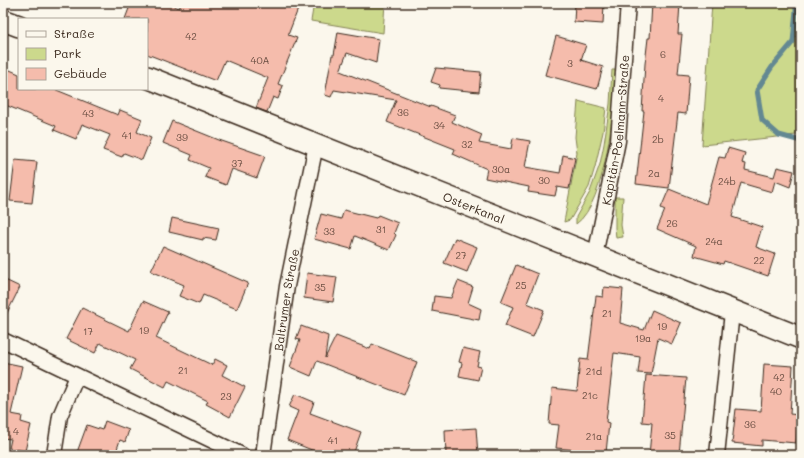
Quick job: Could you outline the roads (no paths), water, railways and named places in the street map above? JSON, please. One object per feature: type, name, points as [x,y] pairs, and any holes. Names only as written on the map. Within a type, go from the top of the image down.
[{"type":"main road","points":[[3,20],[18,26]]},
{"type":"main road","name":"Osterkanal","points":[[148,77],[732,312],[801,338]]},
{"type":"street","name":"Kapitän-Poelmann-Straße","points":[[594,256],[618,141],[628,3]]},
{"type":"street","name":"Baltrumer Straße","points":[[263,455],[287,286],[316,145]]},
{"type":"street","points":[[717,455],[732,312]]},
{"type":"street","points":[[3,340],[242,455]]},
{"type":"street","points":[[54,455],[60,416],[77,376]]},
{"type":"waterway","points":[[795,3],[796,10],[793,42],[772,67],[757,90],[762,120],[779,135],[801,141]]}]
